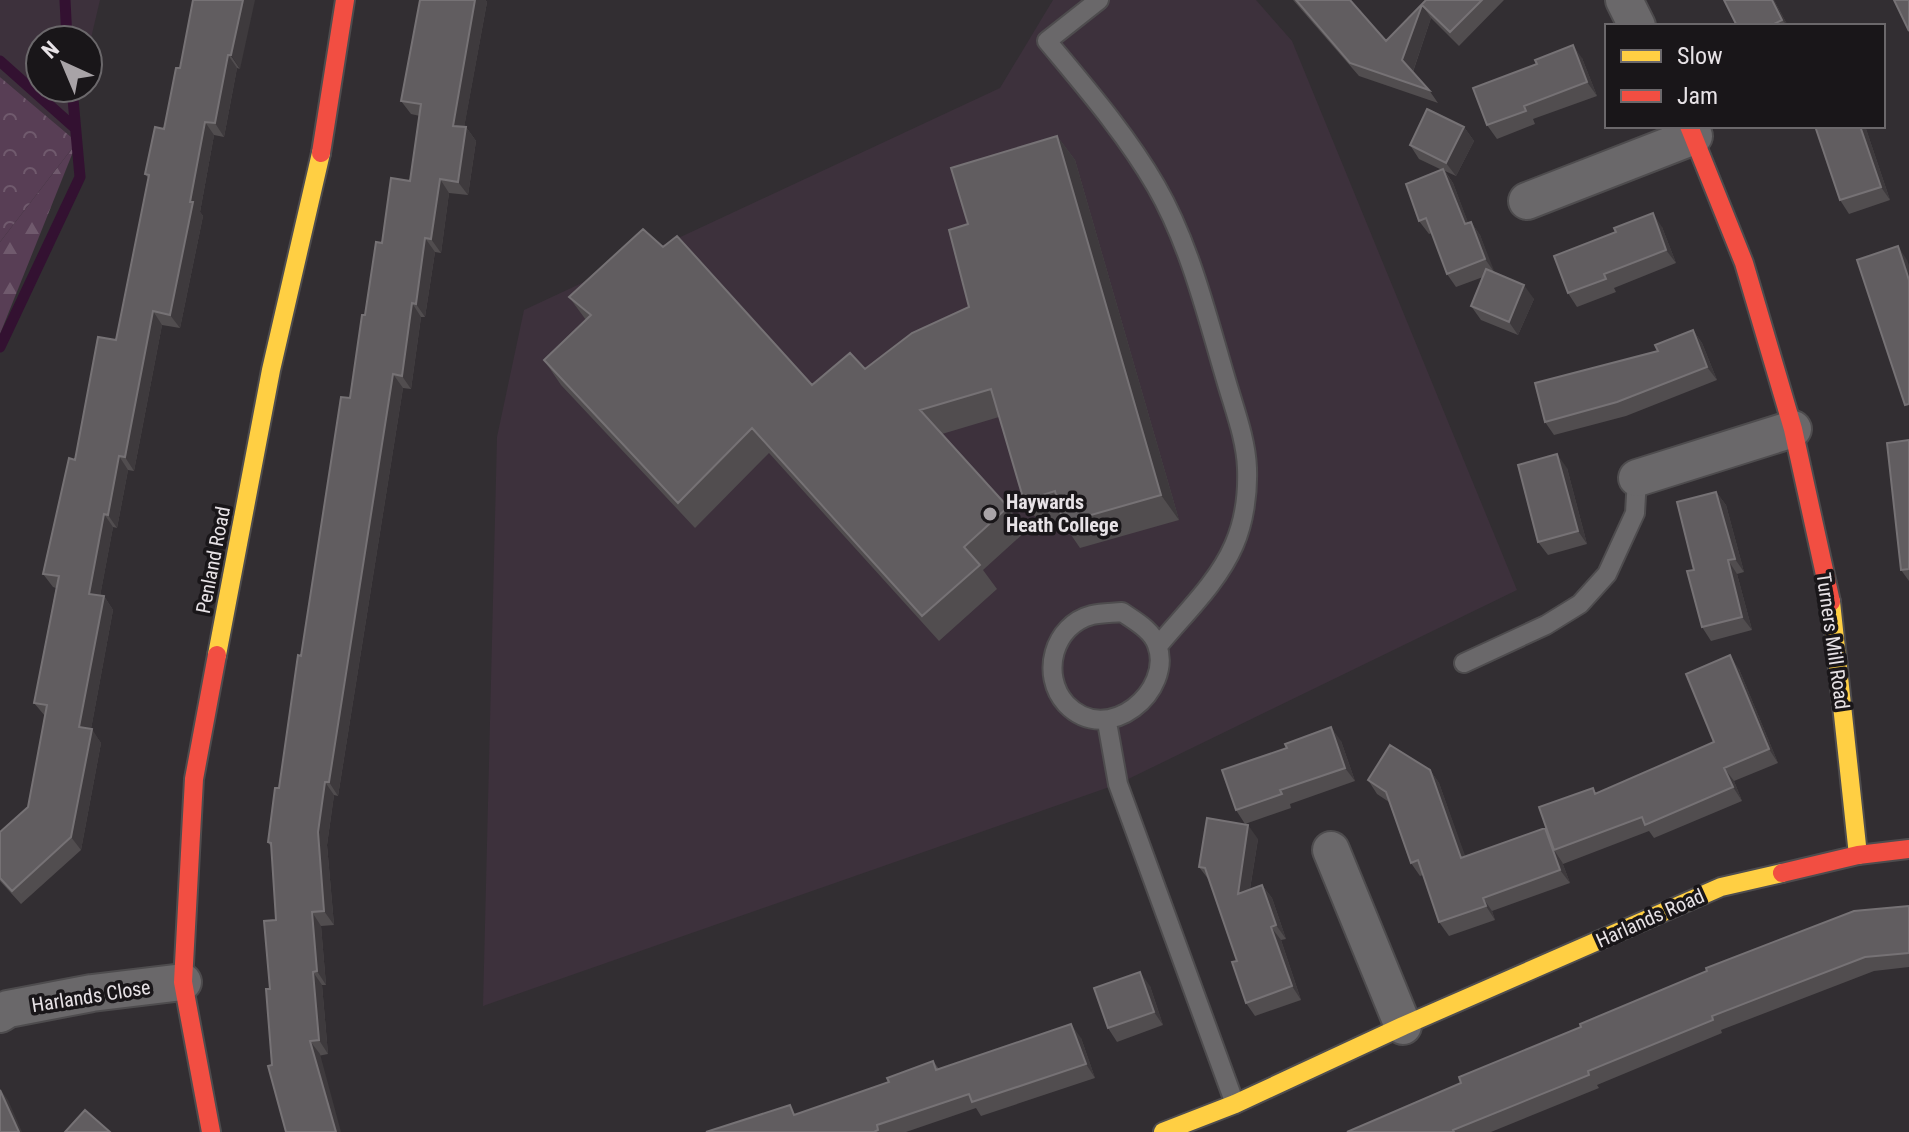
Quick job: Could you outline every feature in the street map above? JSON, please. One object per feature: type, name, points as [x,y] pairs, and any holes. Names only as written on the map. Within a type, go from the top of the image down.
[{"type":"street","name":"Penland Road","points":[[211,1132],[183,982],[194,779],[271,370],[319,164],[345,0]]},
{"type":"street","points":[[1624,0],[1636,24]]},
{"type":"street","name":"Turners Mill Road","points":[[1527,201],[1691,131],[1744,263],[1793,429],[1833,609],[1858,855]]},
{"type":"street","points":[[1637,478],[1793,429]]},
{"type":"street","name":"Harlands Road","points":[[1163,1132],[1235,1104],[1403,1026],[1721,887],[1858,855],[1909,849]]},
{"type":"street","points":[[1331,850],[1403,1026]]},
{"type":"street","name":"Harlands Close","points":[[0,1014],[8,1009],[92,993],[183,982]]},
{"type":"lane","points":[[1099,0],[1047,41],[1122,132],[1158,189],[1181,241],[1206,313],[1236,413],[1247,465],[1246,499],[1235,543],[1216,578],[1158,646]]},
{"type":"lane","points":[[1464,663],[1546,625],[1580,604],[1607,574],[1635,513],[1637,478]]},
{"type":"lane","points":[[1122,612],[1146,628],[1158,646],[1158,669],[1152,689],[1134,708],[1107,722],[1083,717],[1064,702],[1051,679],[1051,655],[1070,628],[1090,615],[1122,612]]},
{"type":"lane","points":[[1107,722],[1118,784],[1235,1104]]},
{"type":"shaded area","points":[[0,0],[100,0],[94,24],[24,24],[24,97],[0,77]]},
{"type":"shaded area","name":"Haywards Heath College","points":[[1053,0],[1256,0],[1292,41],[1517,590],[1118,784],[483,1006],[497,437],[524,310],[1000,88]]},
{"type":"shaded area","points":[[32,104],[76,104],[77,142]]},
{"type":"green space","points":[[0,77],[24,97],[24,104],[32,104],[77,142],[0,242]]},
{"type":"green space","points":[[77,142],[0,334],[0,242]]},
{"type":"building","points":[[193,0],[243,0],[231,55],[228,55],[215,123],[205,122],[190,202],[193,202],[170,315],[153,311],[125,457],[119,456],[108,515],[104,514],[89,594],[104,596],[79,727],[92,729],[71,837],[12,891],[0,878],[0,832],[28,807],[47,705],[34,703],[59,576],[43,574],[69,458],[75,460],[98,337],[116,340],[149,175],[145,174],[155,127],[164,129]]},
{"type":"building","points":[[420,0],[475,0],[453,126],[466,127],[458,182],[440,179],[431,239],[425,238],[416,304],[412,303],[402,376],[393,374],[329,782],[325,782],[318,832],[324,911],[312,912],[319,1040],[310,1041],[336,1132],[286,1132],[268,1066],[272,1065],[266,989],[270,989],[264,921],[276,920],[271,843],[268,842],[298,655],[301,656],[341,397],[350,398],[362,315],[365,315],[376,242],[382,243],[391,178],[410,181],[421,104],[401,101]]},
{"type":"building","points":[[1296,0],[1350,0],[1386,41],[1426,0],[1482,0],[1450,32],[1422,5],[1402,60],[1429,90],[1350,63]]},
{"type":"building","points":[[1724,0],[1772,0],[1782,20],[1774,24],[1736,24]]},
{"type":"building","points":[[1894,0],[1909,0],[1909,31]]},
{"type":"building","points":[[1573,45],[1587,82],[1524,106],[1526,111],[1487,125],[1473,88],[1537,64],[1535,60]]},
{"type":"building","points":[[1427,109],[1464,127],[1446,163],[1410,145]]},
{"type":"building","points":[[1816,128],[1861,128],[1881,187],[1840,200]]},
{"type":"building","points":[[1057,136],[1161,495],[1063,523],[1055,491],[1024,501],[991,389],[920,410],[1008,507],[964,547],[980,565],[922,616],[752,428],[678,503],[544,360],[591,315],[569,297],[643,229],[663,247],[677,236],[812,385],[850,353],[865,369],[912,333],[969,307],[949,230],[968,224],[951,168]]},
{"type":"building","points":[[1443,169],[1465,224],[1471,222],[1485,259],[1447,274],[1426,218],[1419,221],[1406,184]]},
{"type":"building","points":[[1653,213],[1666,250],[1604,274],[1606,279],[1568,293],[1554,256],[1616,232],[1614,228]]},
{"type":"building","points":[[1898,246],[1909,280],[1909,404],[1905,405],[1857,260]]},
{"type":"building","points":[[1486,269],[1524,285],[1509,322],[1471,306]]},
{"type":"building","points":[[1693,330],[1707,367],[1617,402],[1545,422],[1535,383],[1658,351],[1655,345]]},
{"type":"building","points":[[1909,440],[1909,569],[1901,570],[1887,443]]},
{"type":"building","points":[[1557,454],[1578,531],[1538,542],[1518,465]]},
{"type":"building","points":[[1716,492],[1735,559],[1728,560],[1742,617],[1702,627],[1687,571],[1694,570],[1677,502]]},
{"type":"building","points":[[1730,655],[1769,749],[1724,768],[1733,787],[1645,825],[1642,817],[1554,850],[1539,807],[1593,788],[1595,794],[1714,742],[1686,674]]},
{"type":"building","points":[[1331,727],[1345,768],[1280,790],[1282,794],[1236,810],[1222,770],[1287,748],[1285,744]]},
{"type":"building","points":[[1390,745],[1430,770],[1461,858],[1545,828],[1560,870],[1483,898],[1486,906],[1439,922],[1418,860],[1411,863],[1386,792],[1368,780]]},
{"type":"building","points":[[1207,818],[1248,825],[1238,894],[1262,885],[1276,925],[1271,927],[1292,986],[1246,1003],[1232,962],[1237,961],[1205,868],[1199,867]]},
{"type":"building","points":[[1909,906],[1909,953],[1865,957],[1712,1016],[1713,1020],[1588,1071],[1589,1075],[1454,1132],[1347,1132],[1461,1083],[1459,1077],[1581,1027],[1580,1024],[1707,971],[1706,968],[1854,911]]},
{"type":"building","points":[[1140,972],[1154,1012],[1108,1028],[1094,988]]},
{"type":"building","points":[[1071,1024],[1086,1064],[972,1102],[969,1094],[877,1125],[878,1130],[874,1132],[706,1132],[790,1105],[794,1115],[889,1082],[887,1078],[933,1061],[936,1070]]},
{"type":"building","points":[[0,1090],[19,1132],[0,1132]]},
{"type":"building","points":[[85,1110],[110,1132],[65,1132]]},
{"type":"waterway","points":[[65,0],[66,24]]},
{"type":"waterway","points":[[0,61],[75,128]]},
{"type":"waterway","points":[[0,347],[80,177],[73,104]]},
{"type":"traffic: slow","points":[[217,655],[271,370],[321,153]]},
{"type":"traffic: slow","points":[[1831,602],[1858,855]]},
{"type":"traffic: slow","points":[[1163,1132],[1235,1104],[1403,1026],[1721,887],[1782,873]]},
{"type":"traffic: jam","points":[[321,153],[345,0]]},
{"type":"traffic: jam","points":[[1690,128],[1744,263],[1793,429],[1831,602]]},
{"type":"traffic: jam","points":[[211,1132],[183,982],[194,779],[217,655]]},
{"type":"traffic: jam","points":[[1782,873],[1858,855],[1909,849]]},
{"type":"place","name":"Haywards Heath College","points":[[990,514]]}]
